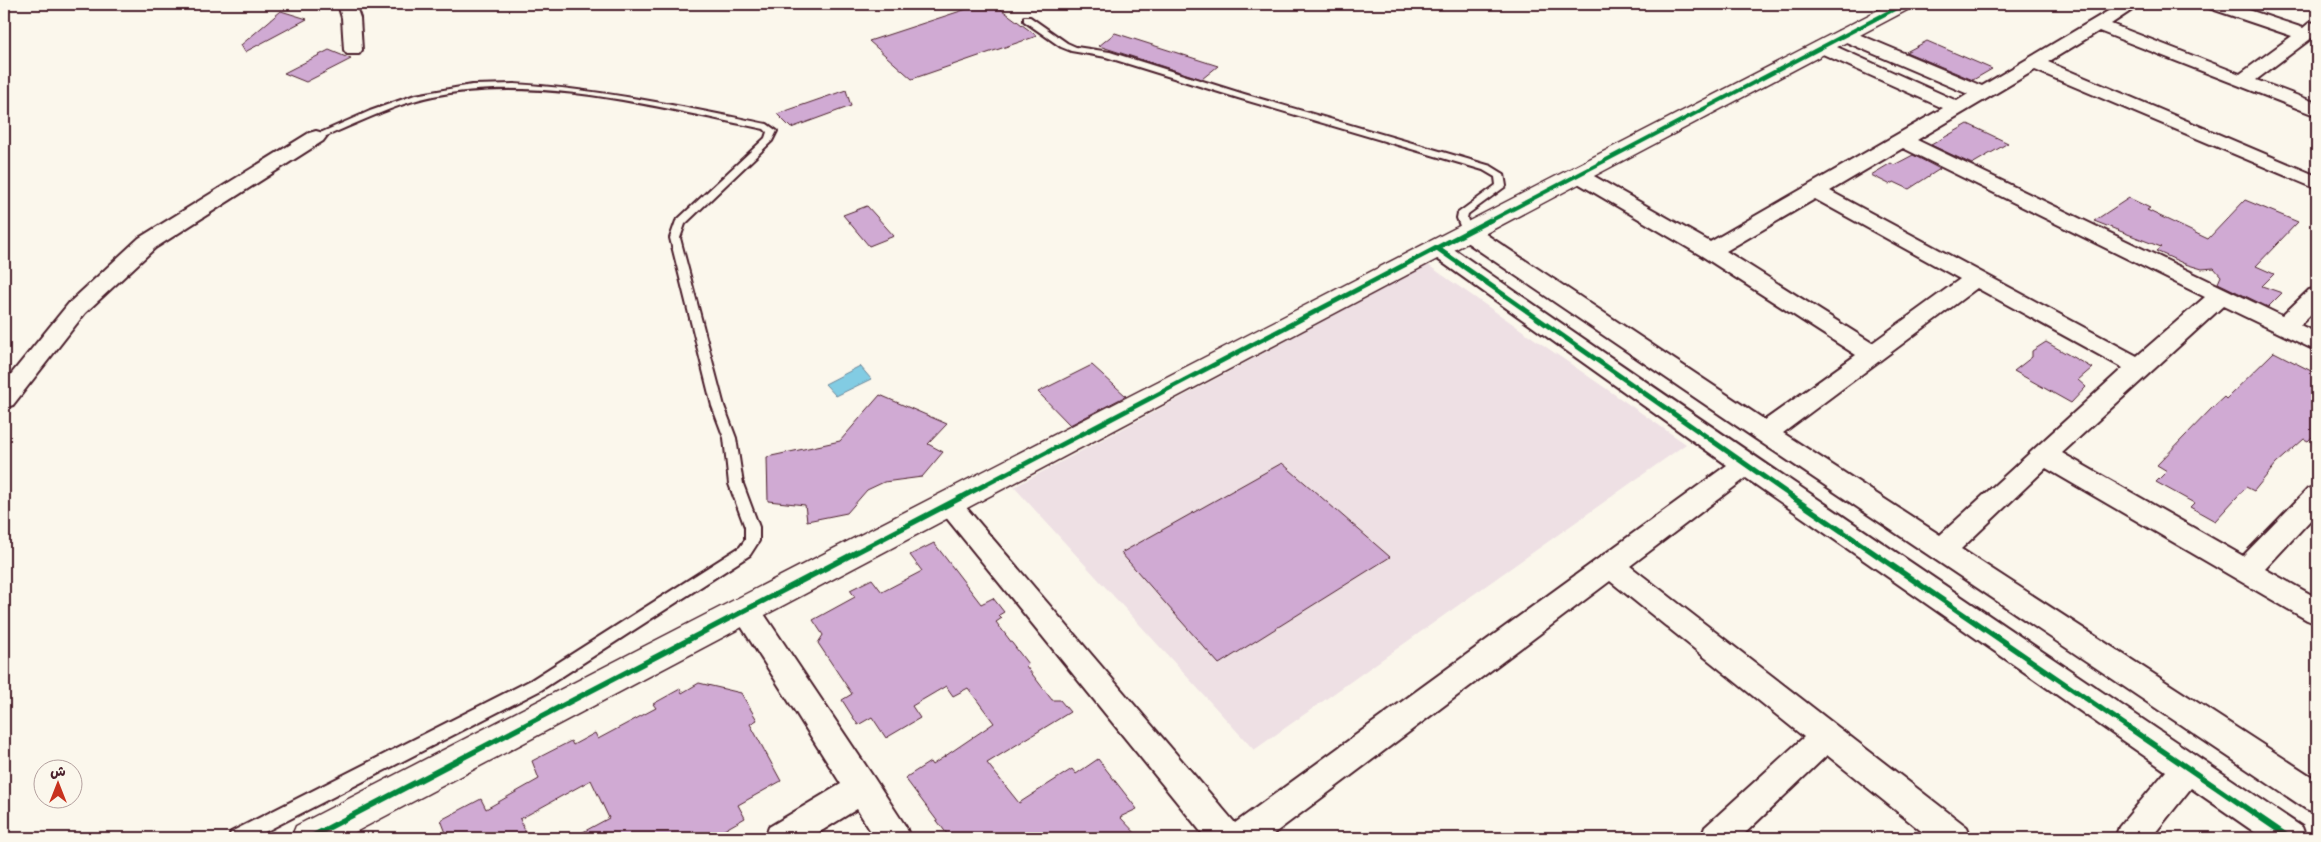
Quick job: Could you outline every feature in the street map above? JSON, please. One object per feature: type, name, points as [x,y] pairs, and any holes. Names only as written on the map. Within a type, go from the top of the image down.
[{"type":"street","points":[[346,4],[351,18],[353,50]]},
{"type":"street","points":[[309,838],[1904,4]]},
{"type":"street","points":[[1710,251],[1958,108],[2032,62],[2132,4]]},
{"type":"street","points":[[2215,4],[2311,30]]},
{"type":"street","points":[[2098,25],[2317,110]]},
{"type":"street","points":[[2242,81],[2311,30]]},
{"type":"street","points":[[1834,41],[1982,93]]},
{"type":"street","points":[[1834,41],[1958,108]]},
{"type":"street","points":[[2032,62],[2317,184]]},
{"type":"street","points":[[4,399],[77,308],[147,243],[316,137]]},
{"type":"street","points":[[1902,140],[2317,343]]},
{"type":"street","points":[[1578,175],[1710,251],[1872,354]]},
{"type":"street","points":[[1816,191],[2139,367]]},
{"type":"street","points":[[1467,232],[1765,434],[2317,798]]},
{"type":"street","points":[[1437,248],[1746,465],[2290,838]]},
{"type":"street","points":[[1765,434],[1976,278]]},
{"type":"street","points":[[2285,328],[2317,294]]},
{"type":"street","points":[[1942,550],[2139,367],[2220,296]]},
{"type":"street","points":[[2044,455],[2317,612]]},
{"type":"street","points":[[1242,838],[1746,465]]},
{"type":"street","points":[[2246,571],[2317,496]]},
{"type":"street","points":[[949,505],[1228,838]]},
{"type":"street","points":[[1611,566],[1954,838]]},
{"type":"street","points":[[746,610],[894,838]]},
{"type":"street","points":[[1717,838],[1826,736]]},
{"type":"street","points":[[2130,838],[2189,768]]},
{"type":"street","points":[[781,838],[863,788]]},
{"type":"lane","points":[[1027,19],[1074,50],[1108,54],[1250,99],[1487,168],[1500,176],[1501,186],[1463,213],[1462,218],[1467,232]]},
{"type":"lane","points":[[237,838],[536,684],[745,551],[752,541],[752,527],[736,484],[730,438],[718,406],[675,238],[680,223],[769,139],[772,131],[766,127],[592,94],[551,89],[502,87],[464,88],[432,93],[316,137]]},
{"type":"shaded area","points":[[1428,265],[1686,444],[1254,750],[1014,487]]},
{"type":"water","points":[[860,366],[871,379],[836,396],[825,384]]},
{"type":"building","points":[[982,4],[994,4],[1037,36],[912,79],[869,41]]},
{"type":"building","points":[[281,11],[307,19],[245,52],[241,45]]},
{"type":"building","points":[[1115,33],[1218,66],[1202,79],[1099,46]]},
{"type":"building","points":[[1927,41],[1992,69],[1973,80],[1906,52]]},
{"type":"building","points":[[329,50],[351,59],[306,82],[284,73]]},
{"type":"building","points":[[846,90],[851,106],[791,128],[777,114]]},
{"type":"building","points":[[1968,124],[2008,143],[1972,164],[1931,145]]},
{"type":"building","points":[[1913,155],[1940,169],[1909,189],[1894,182],[1889,184],[1871,175],[1891,163],[1894,165]]},
{"type":"building","points":[[2129,198],[2150,208],[2147,210],[2208,239],[2245,200],[2298,222],[2256,266],[2274,274],[2262,286],[2282,293],[2268,307],[2218,283],[2221,276],[2214,268],[2202,269],[2185,264],[2156,251],[2161,247],[2094,221]]},
{"type":"building","points":[[867,206],[894,236],[869,246],[843,215]]},
{"type":"building","points":[[2046,342],[2092,368],[2078,380],[2086,387],[2071,403],[2014,371],[2032,357],[2032,351]]},
{"type":"building","points":[[2274,352],[2317,374],[2317,432],[2308,441],[2304,439],[2276,464],[2254,491],[2246,487],[2215,521],[2190,507],[2194,503],[2156,482],[2167,471],[2157,465],[2213,407],[2224,397],[2226,399]]},
{"type":"building","points":[[1092,365],[1126,396],[1070,425],[1038,392]]},
{"type":"building","points":[[880,395],[947,424],[928,444],[943,452],[922,477],[884,482],[867,490],[847,513],[807,521],[805,505],[768,501],[767,457],[840,441]]},
{"type":"building","points":[[1282,463],[1390,557],[1219,664],[1121,553]]},
{"type":"building","points":[[934,543],[981,604],[993,598],[1004,612],[999,615],[1002,618],[996,622],[1052,700],[1060,700],[1070,712],[987,763],[1019,803],[1072,769],[1076,774],[1098,759],[1137,809],[1120,817],[1140,838],[950,838],[905,778],[930,762],[932,765],[994,723],[968,688],[953,696],[946,686],[912,706],[920,718],[886,738],[872,717],[858,725],[842,700],[852,694],[818,643],[823,635],[813,620],[855,597],[850,590],[872,579],[882,592],[922,571],[910,555]]},
{"type":"building","points":[[699,683],[741,693],[757,720],[750,724],[781,781],[738,805],[745,818],[710,838],[572,838],[609,818],[591,780],[520,819],[528,838],[448,838],[441,820],[481,799],[486,809],[539,779],[532,761],[571,741],[573,745],[595,733],[598,739],[656,708],[653,704],[680,689],[682,693]]},
{"type":"cycle path","points":[[309,838],[1904,4]]},
{"type":"cycle path","points":[[1437,248],[1746,465],[2290,838]]}]
